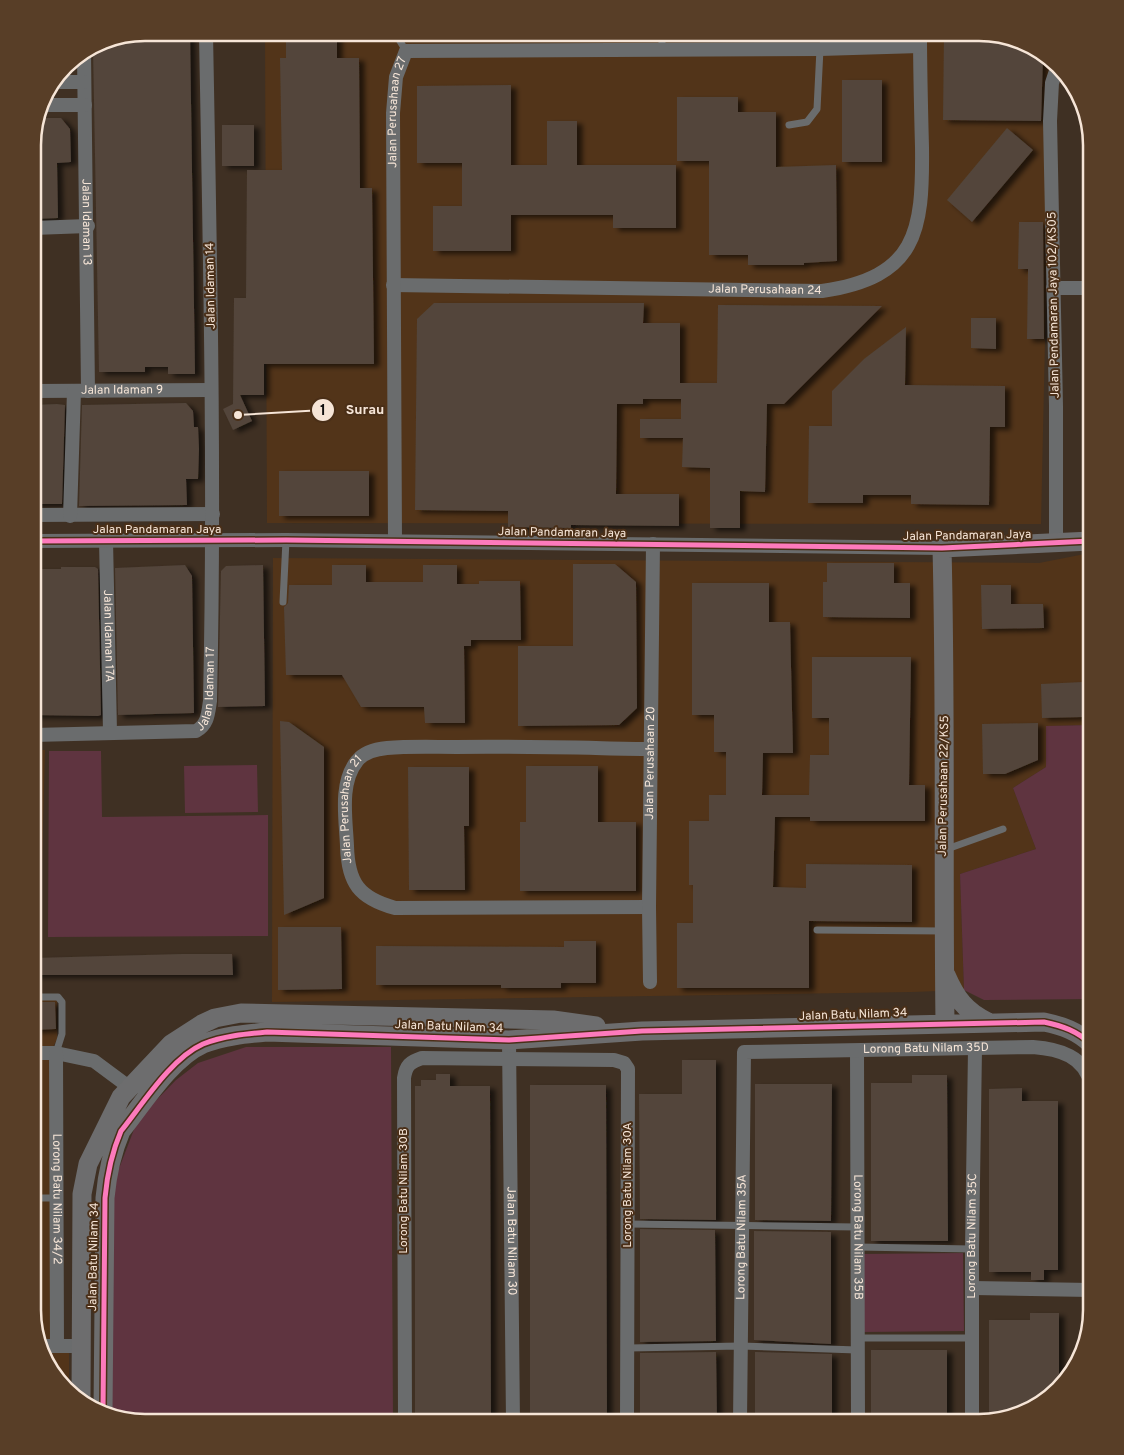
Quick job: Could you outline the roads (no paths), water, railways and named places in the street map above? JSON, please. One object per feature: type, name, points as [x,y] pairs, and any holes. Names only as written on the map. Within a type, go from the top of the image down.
[{"type":"street","name":"Jalan Idaman 14","points":[[206,41],[212,270],[214,540]]},
{"type":"street","name":"Jalan Perusahaan 27","points":[[395,541],[393,113],[396,77],[406,51],[820,49],[900,41]]},
{"type":"street","name":"Jalan Perusahaan 24","points":[[393,285],[822,291],[864,283],[876,277],[910,244],[920,217],[922,181],[920,41]]},
{"type":"street","name":"Jalan Idaman 13","points":[[84,62],[88,226],[88,391]]},
{"type":"street","name":"Jalan Pendamaran Jaya 102/KS05","points":[[1055,75],[1050,106],[1056,406],[1056,543]]},
{"type":"street","points":[[63,82],[84,82]]},
{"type":"street","points":[[49,105],[85,105]]},
{"type":"street","points":[[41,228],[88,226]]},
{"type":"street","points":[[1053,288],[1083,288]]},
{"type":"street","name":"Jalan Idaman 9","points":[[41,391],[212,390]]},
{"type":"street","points":[[70,516],[74,391]]},
{"type":"street","name":"Jalan Pandamaran Jaya","points":[[41,515],[213,514]]},
{"type":"street","name":"Jalan Pandamaran Jaya","points":[[41,540],[286,540],[942,548],[1083,542]]},
{"type":"street","name":"Jalan Idaman 17A","points":[[106,540],[110,732]]},
{"type":"street","name":"Jalan Idaman 17","points":[[41,734],[196,731],[202,727],[207,718],[210,701],[214,540]]},
{"type":"street","name":"Jalan Perusahaan 20","points":[[650,982],[650,749],[653,544]]},
{"type":"street","name":"Jalan Perusahaan 22/KS5","points":[[942,548],[945,696],[945,1023]]},
{"type":"street","name":"Jalan Perusahaan 21","points":[[649,907],[395,908],[378,903],[362,894],[353,881],[347,865],[346,787],[349,773],[358,760],[368,752],[387,748],[492,746],[650,749]]},
{"type":"street","points":[[944,972],[961,1004],[972,1014],[989,1023]]},
{"type":"street","points":[[903,1024],[923,1016],[932,1007],[944,972]]},
{"type":"street","name":"Jalan Batu Nilam 34","points":[[81,1391],[84,1178],[88,1164],[108,1119],[129,1087],[171,1044],[202,1024],[215,1018],[241,1013],[266,1013],[443,1019],[553,1020],[642,1031]]},
{"type":"street","points":[[443,1019],[461,1024],[501,1025],[507,1027],[509,1040],[526,1028],[553,1020]]},
{"type":"street","name":"Jalan Batu Nilam 34","points":[[103,1405],[106,1182],[121,1131],[186,1054],[202,1044],[241,1034],[364,1034],[509,1040],[642,1031],[1044,1022],[1068,1028],[1083,1036]]},
{"type":"street","name":"Jalan Batu Nilam 30","points":[[509,1040],[513,1414]]},
{"type":"street","name":"Lorong Batu Nilam 35C","points":[[972,1414],[975,1049]]},
{"type":"street","name":"Lorong Batu Nilam 35D","points":[[744,1052],[1053,1049],[1076,1059],[1083,1067]]},
{"type":"street","name":"Lorong Batu Nilam 35B","points":[[856,1051],[858,1414]]},
{"type":"street","name":"Lorong Batu Nilam 35A","points":[[740,1414],[744,1052]]},
{"type":"street","points":[[41,1053],[56,1053],[94,1061],[129,1087]]},
{"type":"street","name":"Lorong Batu Nilam 34/2","points":[[50,1346],[57,1198],[56,1053]]},
{"type":"street","name":"Lorong Batu Nilam 30B","points":[[405,1414],[405,1068],[412,1061],[422,1058],[510,1060]]},
{"type":"street","name":"Lorong Batu Nilam 30A","points":[[510,1060],[614,1060],[624,1063],[628,1069],[627,1414]]},
{"type":"street","points":[[129,1087],[166,1076]]},
{"type":"street","points":[[121,1131],[129,1087]]},
{"type":"street","points":[[973,1288],[1083,1290]]},
{"type":"street","points":[[50,1346],[80,1346]]},
{"type":"lane","points":[[400,41],[406,51]]},
{"type":"lane","points":[[662,41],[662,49]]},
{"type":"lane","points":[[789,126],[807,122],[817,110],[820,49]]},
{"type":"lane","points":[[282,602],[286,540]]},
{"type":"lane","points":[[944,850],[1003,829]]},
{"type":"lane","points":[[817,930],[944,931]]},
{"type":"lane","points":[[41,997],[58,997],[62,1002],[62,1034],[56,1053]]},
{"type":"lane","points":[[41,1198],[57,1198]]},
{"type":"lane","points":[[628,1224],[857,1227]]},
{"type":"lane","points":[[857,1248],[972,1249]]},
{"type":"lane","points":[[628,1348],[856,1344],[973,1338]]},
{"type":"place","name":"Surau","points":[[238,415]]}]
